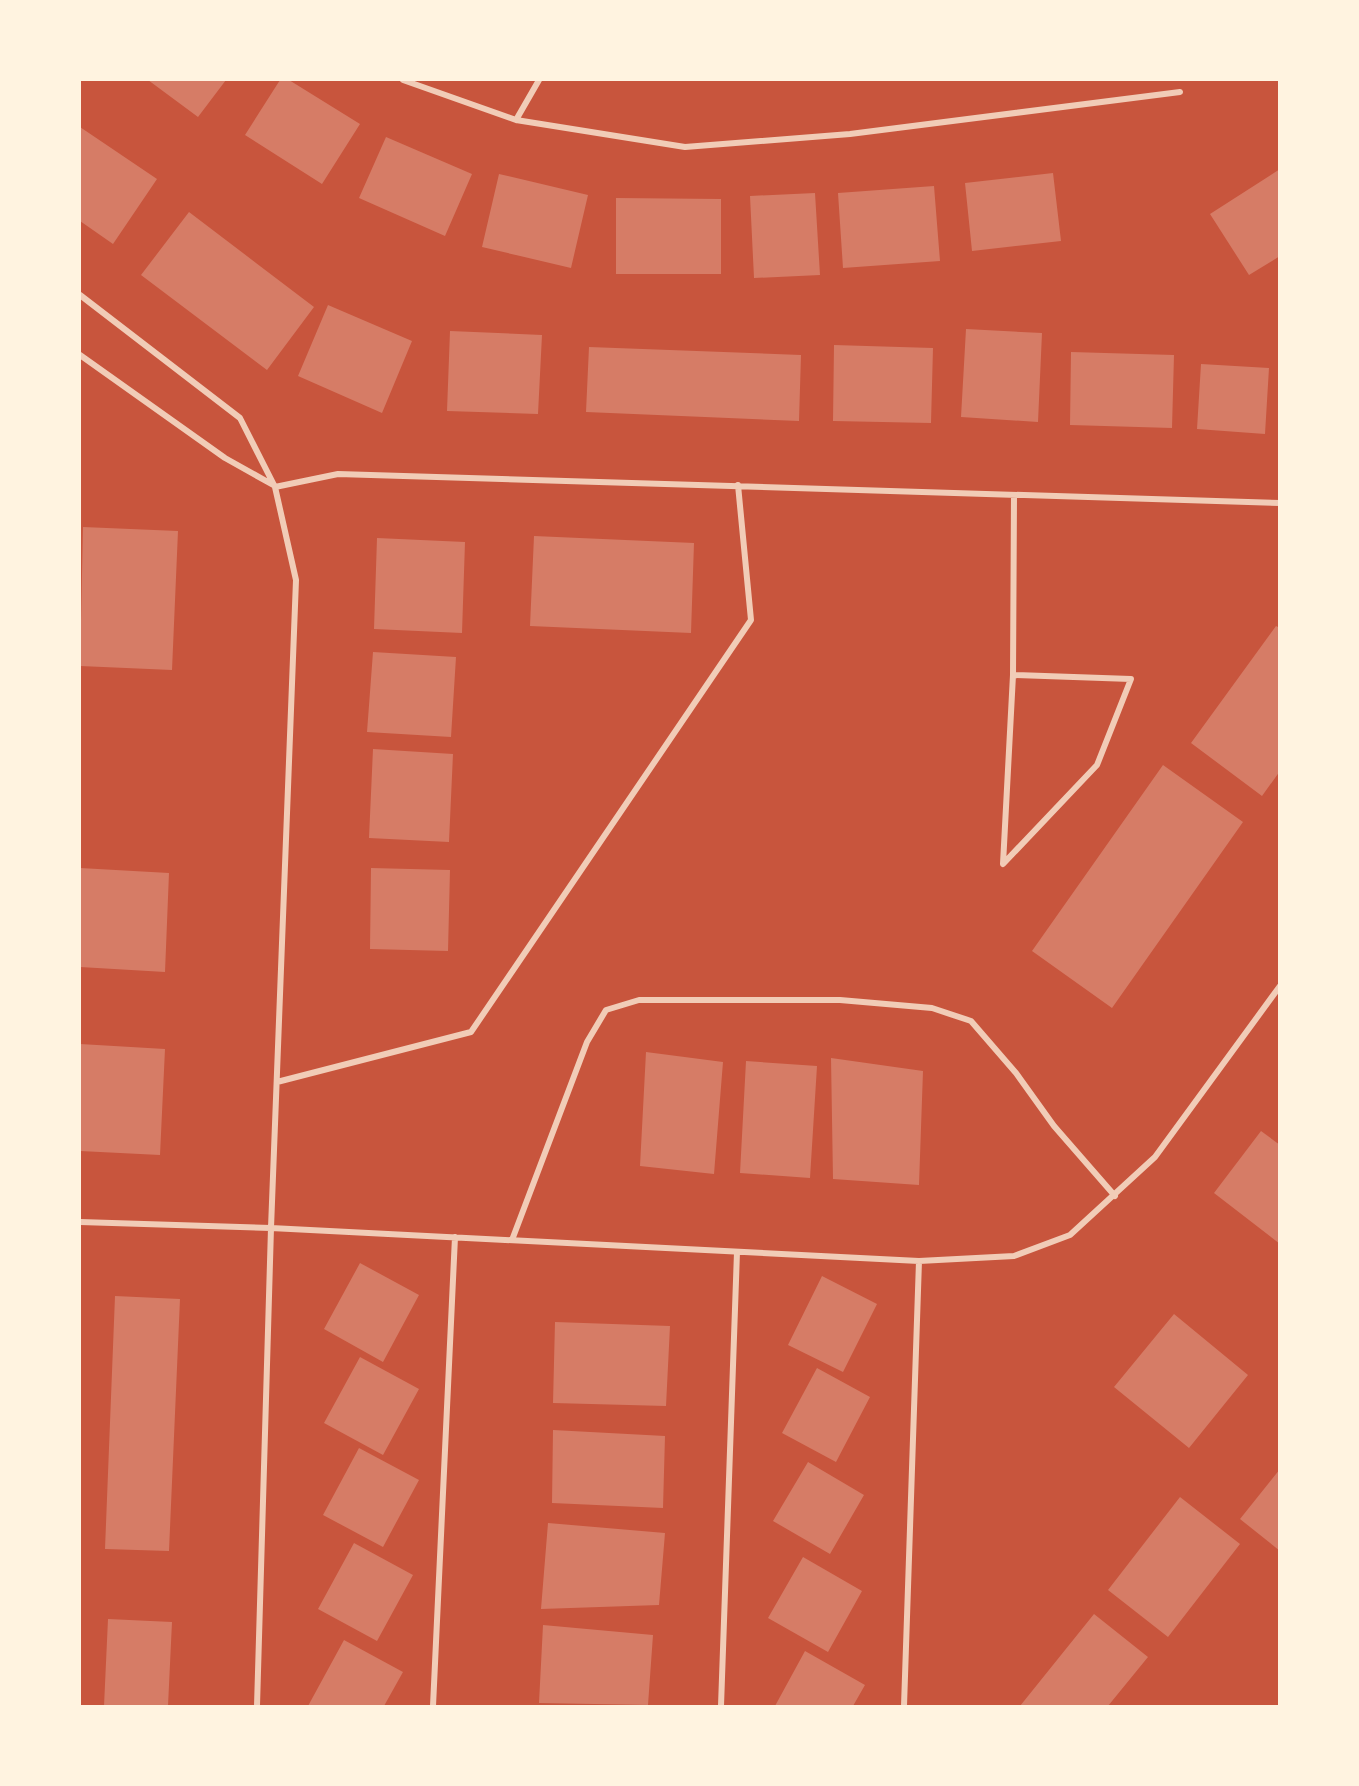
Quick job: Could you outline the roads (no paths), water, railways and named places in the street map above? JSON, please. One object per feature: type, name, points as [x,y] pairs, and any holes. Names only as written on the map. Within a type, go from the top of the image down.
[{"type":"street","points":[[404,80],[516,120],[686,147],[850,134],[1180,92]]},
{"type":"street","points":[[516,120],[539,80]]},
{"type":"street","points":[[80,295],[240,418],[275,487],[296,580],[271,1228],[257,1707]]},
{"type":"street","points":[[80,355],[225,458],[275,487],[338,474],[1280,503]]},
{"type":"street","points":[[277,1082],[471,1032],[752,620],[738,485]]},
{"type":"street","points":[[1013,675],[1131,678],[1097,765],[1004,864],[1013,675],[1014,496]]},
{"type":"street","points":[[80,1222],[271,1228],[919,1261],[1014,1256],[1070,1235],[1155,1157],[1280,986]]},
{"type":"street","points":[[512,1240],[587,1042],[606,1010],[639,1000],[840,1000],[932,1008],[971,1021],[1016,1073],[1054,1126],[1115,1196]]},
{"type":"street","points":[[433,1707],[455,1237]]},
{"type":"street","points":[[721,1707],[737,1252]]},
{"type":"street","points":[[903,1707],[919,1261]]}]
